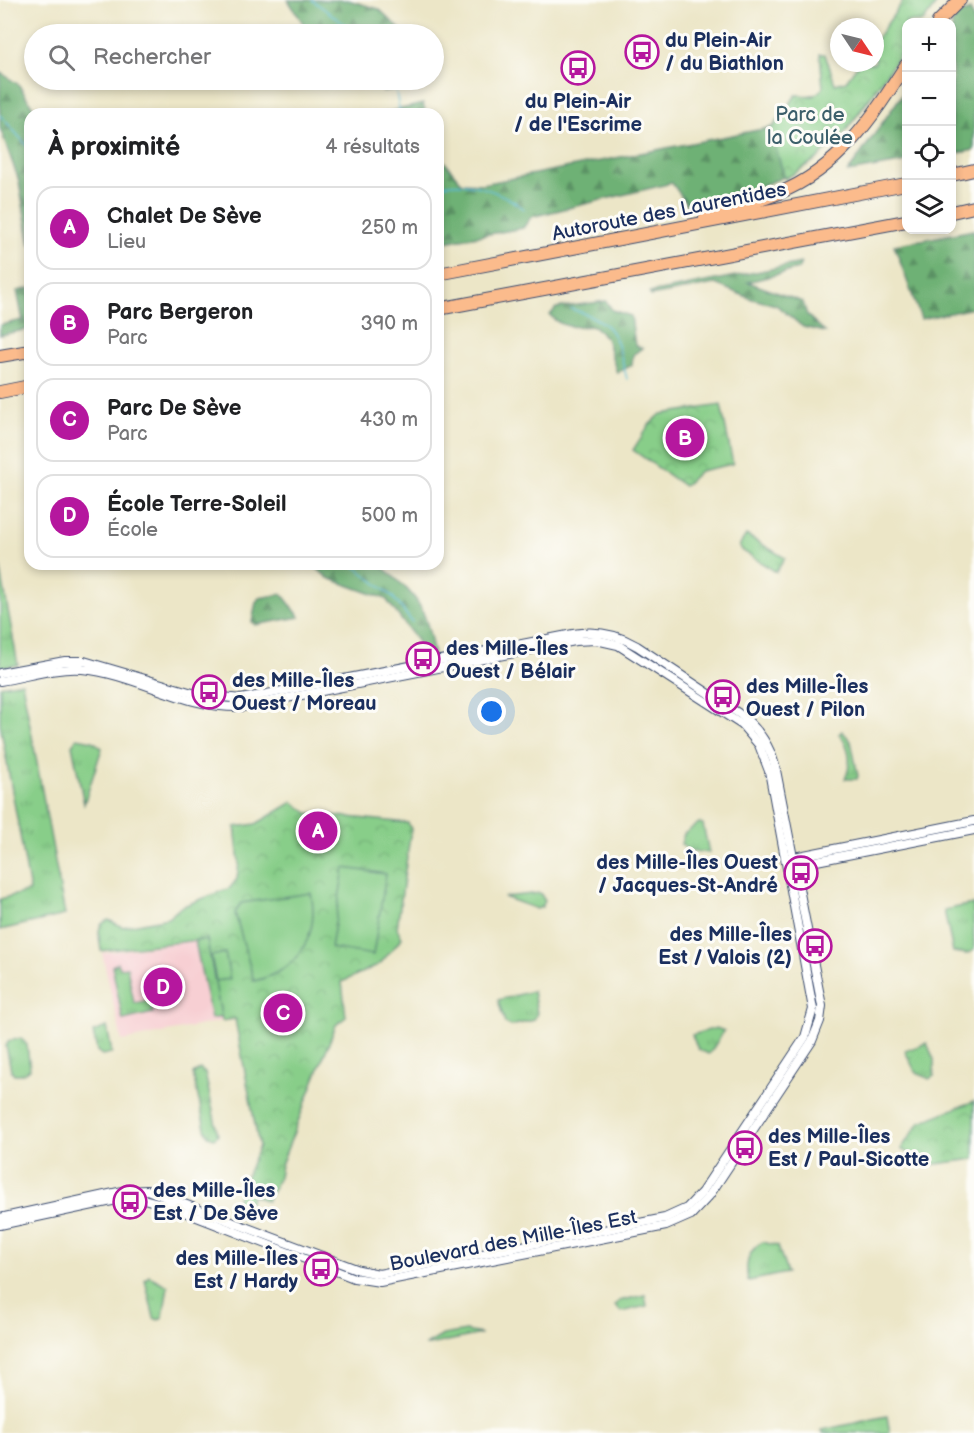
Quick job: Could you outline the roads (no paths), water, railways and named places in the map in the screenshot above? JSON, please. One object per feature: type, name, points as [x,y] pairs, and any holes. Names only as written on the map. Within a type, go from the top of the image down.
[{"type":"highway","points":[[942,18],[960,0]]},
{"type":"highway","points":[[674,230],[778,193],[818,172],[860,133],[902,71]]},
{"type":"highway","points":[[956,174],[974,170]]},
{"type":"highway","name":"Autoroute des Laurentides","points":[[444,273],[902,185]]},
{"type":"highway","points":[[956,211],[974,207]]},
{"type":"highway","points":[[444,308],[902,222]]},
{"type":"highway","points":[[0,356],[24,352]]},
{"type":"highway","points":[[0,392],[24,387]]},
{"type":"street","points":[[0,673],[65,661],[84,661],[191,693],[241,699],[573,634],[591,632],[611,635],[641,649],[741,715],[759,732],[774,761],[805,936]]},
{"type":"street","points":[[0,681],[81,669],[189,701],[242,707],[575,641],[612,643],[637,655],[751,733],[768,765],[791,862]]},
{"type":"street","points":[[791,862],[974,821]]},
{"type":"street","points":[[791,862],[974,830]]},
{"type":"street","name":"Boulevard des Mille-Îles Est","points":[[0,1218],[123,1191],[147,1190],[359,1270],[379,1274],[671,1216],[687,1208],[702,1192],[807,1032],[813,1014],[813,998],[805,936]]},
{"type":"street","name":"Boulevard des Mille-Îles Est","points":[[0,1225],[136,1197],[166,1205],[359,1280],[380,1282],[676,1223],[691,1215],[704,1203],[816,1033],[821,1016],[822,997],[805,936]]},
{"type":"waterway","points":[[312,0],[344,24]]},
{"type":"waterway","points":[[396,90],[399,108]]},
{"type":"waterway","points":[[0,115],[24,142]]},
{"type":"waterway","points":[[444,185],[459,184],[483,188],[505,197],[524,209]]},
{"type":"waterway","points":[[571,309],[598,320],[612,333],[620,351],[627,379]]},
{"type":"waterway","points":[[360,570],[392,596],[412,622]]},
{"type":"place","name":"du Plein-Air / du Biathlon","points":[[642,52]]},
{"type":"place","name":"du Plein-Air / de l'Escrime","points":[[578,68]]},
{"type":"place","name":"Parc Bergeron","points":[[685,438]]},
{"type":"place","name":"des Mille-Îles Ouest / Bélair","points":[[423,659]]},
{"type":"place","name":"des Mille-Îles Ouest / Moreau","points":[[209,692]]},
{"type":"place","name":"des Mille-Îles Ouest / Pilon","points":[[723,697]]},
{"type":"place","name":"Chalet De Sève","points":[[318,831]]},
{"type":"place","name":"des Mille-Îles Ouest / Jacques-St-André","points":[[801,873]]},
{"type":"place","name":"des Mille-Îles Est / Valois (2)","points":[[815,946]]},
{"type":"place","name":"École Terre-Soleil","points":[[163,987]]},
{"type":"place","name":"Parc De Sève","points":[[283,1013]]},
{"type":"place","name":"des Mille-Îles Est / Paul-Sicotte","points":[[745,1148]]},
{"type":"place","name":"des Mille-Îles Est / De Sève","points":[[130,1202]]},
{"type":"place","name":"des Mille-Îles Est / Hardy","points":[[321,1269]]},
{"type":"park label","name":"Parc de la Coulée","points":[[810,126]]}]
